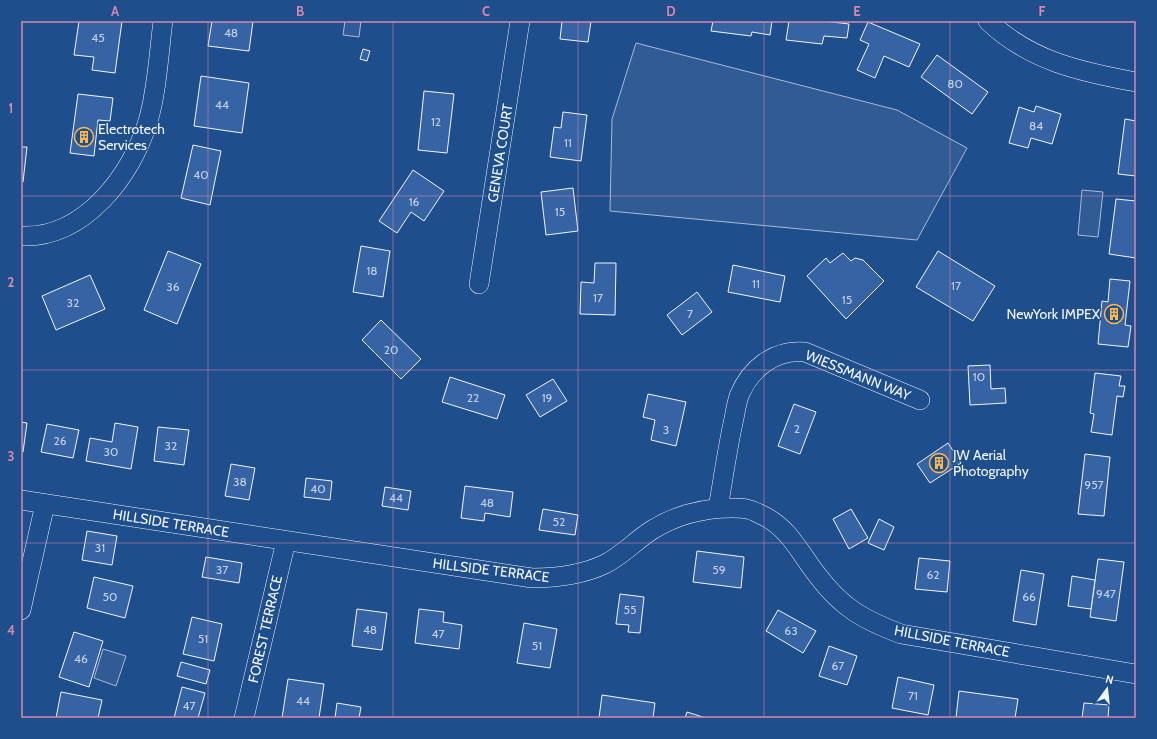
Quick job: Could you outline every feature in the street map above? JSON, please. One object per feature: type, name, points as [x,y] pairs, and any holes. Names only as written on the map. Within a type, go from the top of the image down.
[{"type":"street","points":[[21,236],[48,233],[70,224],[90,211],[109,193],[125,172],[138,148],[150,113],[163,21]]},
{"type":"street","name":"GENEVA COURT","points":[[479,284],[520,21]]},
{"type":"street","points":[[988,21],[1016,44],[1058,64],[1136,82]]},
{"type":"street","name":"WIESSMANN WAY","points":[[718,508],[727,450],[738,397],[747,381],[758,368],[780,353],[805,352],[920,400]]},
{"type":"street","name":"HILLSIDE TERRACE","points":[[21,500],[532,578],[557,578],[581,573],[606,564],[629,549],[651,531],[673,519],[696,511],[718,508],[747,509],[766,518],[784,530],[799,547],[818,576],[835,596],[872,623],[901,634],[1136,674]]},
{"type":"street","points":[[21,610],[45,504]]},
{"type":"street","name":"FOREST TERRACE","points":[[244,718],[286,541]]},
{"type":"shaded area","points":[[345,21],[361,21],[359,37],[343,35]]},
{"type":"shaded area","points":[[636,43],[897,110],[967,148],[917,240],[610,211],[612,119]]},
{"type":"shaded area","points":[[1082,190],[1103,192],[1098,237],[1078,235]]},
{"type":"shaded area","points":[[103,649],[126,656],[116,686],[94,678]]},
{"type":"building","points":[[79,21],[122,21],[115,73],[92,70],[94,57],[74,55]]},
{"type":"building","points":[[212,21],[253,21],[249,51],[208,46]]},
{"type":"building","points":[[562,21],[591,21],[588,42],[560,39]]},
{"type":"building","points":[[713,21],[772,21],[770,35],[752,32],[751,36],[711,31]]},
{"type":"building","points":[[789,21],[824,21],[849,24],[847,38],[824,36],[822,44],[786,40]]},
{"type":"building","points":[[868,22],[920,44],[909,67],[884,56],[875,78],[857,70],[869,44],[860,40]]},
{"type":"building","points":[[363,49],[370,51],[367,61],[360,59]]},
{"type":"building","points":[[937,55],[988,92],[972,114],[921,77]]},
{"type":"building","points":[[201,76],[249,83],[242,133],[194,126]]},
{"type":"building","points":[[424,91],[454,94],[447,153],[418,150]]},
{"type":"building","name":"Electrotech Services","points":[[78,94],[113,98],[110,121],[98,120],[94,156],[70,153]]},
{"type":"building","points":[[1036,106],[1061,114],[1052,144],[1031,138],[1028,148],[1009,143],[1019,107],[1034,112]]},
{"type":"building","points":[[563,112],[587,115],[581,161],[550,157],[554,127],[561,128]]},
{"type":"building","points":[[1125,119],[1136,121],[1136,176],[1118,174]]},
{"type":"building","points":[[193,145],[221,151],[210,205],[181,198]]},
{"type":"building","points":[[21,147],[27,147],[23,182],[21,181]]},
{"type":"building","points":[[413,170],[444,191],[424,221],[411,212],[397,233],[379,221]]},
{"type":"building","points":[[573,188],[578,231],[546,235],[541,192]]},
{"type":"building","points":[[1116,199],[1136,201],[1136,258],[1109,254]]},
{"type":"building","points":[[361,246],[390,251],[383,297],[353,292]]},
{"type":"building","points":[[168,251],[201,264],[177,324],[144,310]]},
{"type":"building","points":[[938,251],[995,286],[973,321],[916,287]]},
{"type":"building","points":[[843,253],[851,261],[855,258],[863,260],[884,281],[846,319],[807,276],[826,258],[830,263]]},
{"type":"building","points":[[595,263],[616,263],[615,315],[580,314],[581,282],[594,283]]},
{"type":"building","points":[[733,265],[785,276],[780,302],[728,292]]},
{"type":"building","points":[[90,275],[105,309],[56,330],[42,296]]},
{"type":"building","name":"NewYork IMPEX","points":[[1110,279],[1130,281],[1125,325],[1131,326],[1128,347],[1098,344],[1102,301],[1108,302]]},
{"type":"building","points":[[697,292],[712,312],[682,335],[667,315]]},
{"type":"building","points":[[381,320],[421,359],[401,379],[362,340]]},
{"type":"building","points":[[990,365],[991,389],[1005,388],[1006,403],[970,405],[968,366]]},
{"type":"building","points":[[1095,373],[1121,376],[1119,386],[1125,386],[1123,397],[1117,396],[1112,435],[1091,432],[1094,414],[1090,413]]},
{"type":"building","points":[[450,377],[505,395],[497,419],[442,402]]},
{"type":"building","points":[[553,379],[567,401],[540,417],[526,395]]},
{"type":"building","points":[[648,394],[686,402],[676,446],[651,440],[655,420],[643,417]]},
{"type":"building","points":[[794,404],[816,412],[800,454],[778,446]]},
{"type":"building","points":[[21,422],[27,423],[23,452],[21,452]]},
{"type":"building","points":[[115,423],[138,427],[131,469],[86,461],[90,438],[112,442]]},
{"type":"building","points":[[47,424],[79,430],[73,458],[41,452]]},
{"type":"building","points":[[158,427],[189,430],[184,465],[154,461]]},
{"type":"building","name":"JW Aerial Photography","points":[[948,443],[961,463],[930,483],[917,464]]},
{"type":"building","points":[[1085,454],[1110,457],[1104,516],[1078,514]]},
{"type":"building","points":[[231,464],[255,468],[249,500],[225,496]]},
{"type":"building","points":[[306,478],[332,481],[330,500],[304,497]]},
{"type":"building","points":[[465,486],[513,492],[510,517],[485,513],[484,521],[461,518]]},
{"type":"building","points":[[385,487],[411,491],[408,510],[382,506]]},
{"type":"building","points":[[543,509],[578,515],[575,535],[539,530]]},
{"type":"building","points":[[851,509],[868,538],[849,549],[833,519]]},
{"type":"building","points":[[879,519],[894,527],[884,550],[868,543]]},
{"type":"building","points":[[87,531],[117,536],[112,565],[82,560]]},
{"type":"building","points":[[697,551],[744,557],[741,588],[693,582]]},
{"type":"building","points":[[206,557],[242,563],[239,583],[202,577]]},
{"type":"building","points":[[919,558],[950,561],[947,592],[915,589]]},
{"type":"building","points":[[1098,559],[1124,562],[1116,621],[1090,617]]},
{"type":"building","points":[[1021,570],[1044,574],[1036,625],[1013,621]]},
{"type":"building","points":[[1072,576],[1095,580],[1091,609],[1068,606]]},
{"type":"building","points":[[94,577],[133,586],[125,618],[87,608]]},
{"type":"building","points":[[620,594],[644,597],[640,633],[628,632],[629,625],[616,624]]},
{"type":"building","points":[[357,609],[387,613],[382,650],[352,646]]},
{"type":"building","points":[[419,609],[444,612],[443,622],[462,625],[459,649],[415,643]]},
{"type":"building","points":[[778,610],[816,631],[803,653],[766,631]]},
{"type":"building","points":[[192,617],[222,624],[214,661],[183,654]]},
{"type":"building","points":[[524,623],[557,629],[550,668],[517,663]]},
{"type":"building","points":[[74,632],[103,641],[89,687],[59,677]]},
{"type":"building","points":[[829,646],[857,656],[847,685],[819,676]]},
{"type":"building","points":[[181,662],[210,670],[206,684],[177,676]]},
{"type":"building","points":[[898,677],[934,685],[928,715],[892,708]]},
{"type":"building","points":[[288,679],[324,684],[319,718],[282,718]]},
{"type":"building","points":[[182,687],[205,693],[198,718],[174,718]]},
{"type":"building","points":[[959,691],[1018,699],[1015,718],[956,718]]},
{"type":"building","points":[[61,692],[102,700],[98,718],[56,718]]},
{"type":"building","points":[[602,695],[655,703],[653,718],[599,718]]},
{"type":"building","points":[[337,703],[361,707],[359,718],[335,718]]},
{"type":"building","points":[[1084,703],[1109,705],[1108,718],[1082,718]]},
{"type":"building","points":[[687,712],[706,718],[685,718]]},
{"type":"place","name":"Electrotech Services","points":[[84,137]]},
{"type":"place","name":"NewYork IMPEX","points":[[1114,314]]},
{"type":"place","name":"JW Aerial Photography","points":[[939,463]]}]
